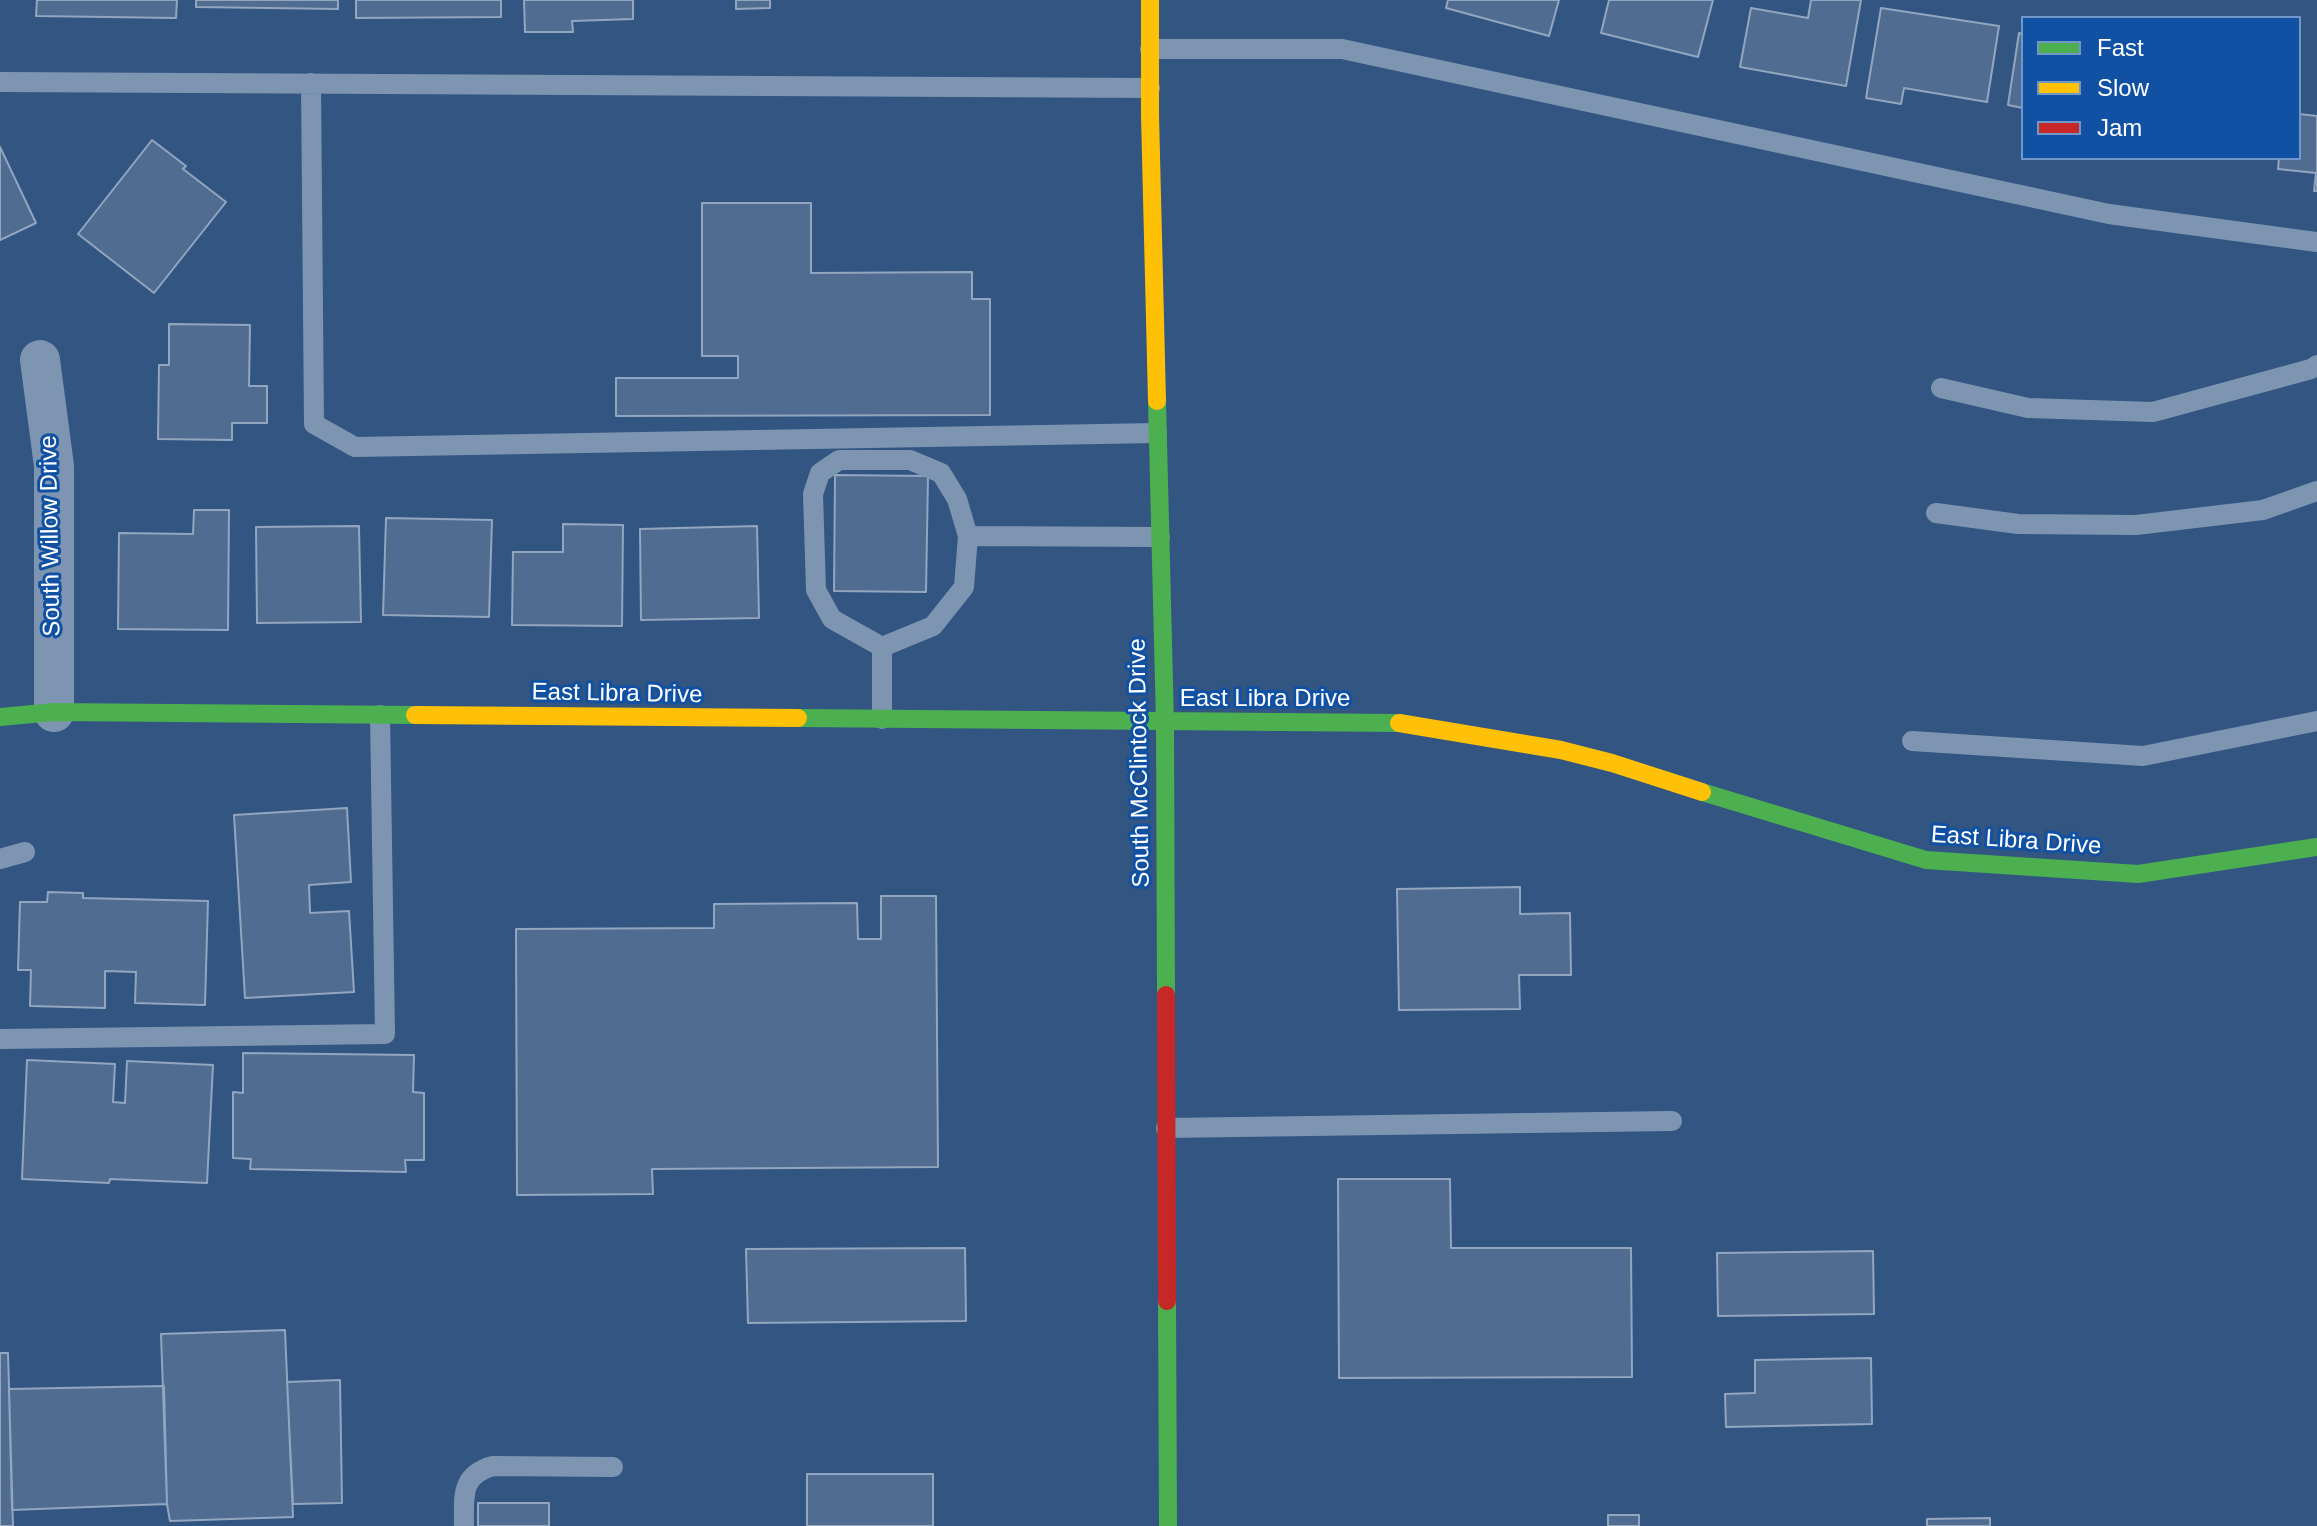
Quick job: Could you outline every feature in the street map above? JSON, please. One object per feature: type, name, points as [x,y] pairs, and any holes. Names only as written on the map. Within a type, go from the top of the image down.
[{"type":"street","name":"South McClintock Drive","points":[[1150,0],[1165,723],[1168,1526]]},
{"type":"street","name":"South Willow Drive","points":[[40,360],[54,466],[54,712]]},
{"type":"street","name":"East Libra Drive","points":[[0,717],[54,712],[1398,723],[1561,750],[1612,763],[1926,860],[2138,874],[2317,847]]},
{"type":"lane","points":[[1150,49],[1342,49],[2109,214],[2317,242]]},
{"type":"lane","points":[[0,82],[1150,88]]},
{"type":"lane","points":[[311,83],[314,424],[355,447],[1157,433]]},
{"type":"lane","points":[[1941,388],[2028,408],[2153,412],[2317,365]]},
{"type":"lane","points":[[839,460],[910,460],[941,473],[957,499],[968,536],[964,587],[933,626],[882,647],[832,619],[816,590],[813,494],[820,473],[839,460]]},
{"type":"lane","points":[[1936,513],[2018,524],[2136,525],[2263,510],[2317,491]]},
{"type":"lane","points":[[968,536],[1160,537]]},
{"type":"lane","points":[[882,647],[882,719]]},
{"type":"lane","points":[[0,1039],[385,1034],[380,715]]},
{"type":"lane","points":[[1912,741],[2143,756],[2317,721]]},
{"type":"lane","points":[[0,859],[25,852]]},
{"type":"lane","points":[[1166,1128],[1672,1121]]},
{"type":"lane","points":[[464,1526],[466,1485],[479,1470],[493,1466],[613,1467]]},
{"type":"building","points":[[37,0],[177,0],[176,18],[36,16]]},
{"type":"building","points":[[196,0],[338,0],[338,9],[196,7]]},
{"type":"building","points":[[356,0],[501,0],[501,17],[356,18]]},
{"type":"building","points":[[524,0],[633,0],[633,19],[572,21],[573,32],[525,32]]},
{"type":"building","points":[[736,0],[770,0],[770,8],[736,9]]},
{"type":"building","points":[[1448,0],[1559,0],[1549,36],[1446,8]]},
{"type":"building","points":[[1609,0],[1713,0],[1698,57],[1601,33]]},
{"type":"building","points":[[1811,0],[1861,0],[1846,86],[1740,67],[1751,8],[1808,18]]},
{"type":"building","points":[[1881,8],[1999,26],[1987,102],[1904,88],[1901,104],[1866,98]]},
{"type":"building","points":[[2019,33],[2021,108],[2008,105]]},
{"type":"building","points":[[2301,114],[2317,116],[2317,191],[2314,191],[2316,173],[2278,169],[2279,160],[2301,160]]},
{"type":"building","points":[[152,140],[226,202],[154,293],[78,234]]},
{"type":"building","points":[[0,147],[36,223],[0,240]]},
{"type":"building","points":[[702,203],[811,203],[811,273],[972,272],[972,299],[990,299],[990,415],[616,416],[616,378],[738,378],[738,356],[702,356]]},
{"type":"building","points":[[169,324],[250,325],[249,386],[267,386],[267,423],[232,423],[232,440],[158,439],[159,365],[169,365]]},
{"type":"building","points":[[835,475],[928,476],[926,592],[834,591]]},
{"type":"building","points":[[194,510],[229,510],[228,630],[118,629],[119,533],[193,534]]},
{"type":"building","points":[[386,518],[492,520],[489,617],[383,615]]},
{"type":"building","points":[[563,524],[623,525],[622,626],[512,625],[513,552],[563,552]]},
{"type":"building","points":[[359,526],[361,622],[257,623],[256,527]]},
{"type":"building","points":[[757,526],[759,618],[641,620],[640,529]]},
{"type":"building","points":[[347,808],[351,882],[309,885],[310,913],[349,911],[354,992],[245,998],[234,815]]},
{"type":"building","points":[[1520,887],[1520,914],[1570,913],[1571,975],[1519,975],[1520,1009],[1399,1010],[1397,889]]},
{"type":"building","points":[[48,892],[83,893],[83,898],[208,901],[205,1005],[135,1003],[136,972],[105,971],[105,1008],[30,1006],[31,970],[18,970],[20,902],[47,902]]},
{"type":"building","points":[[881,896],[936,896],[938,1167],[652,1169],[653,1194],[517,1195],[516,929],[714,928],[714,904],[857,903],[858,939],[881,939]]},
{"type":"building","points":[[243,1053],[414,1055],[413,1092],[424,1093],[424,1160],[405,1160],[406,1172],[250,1169],[251,1159],[233,1158],[233,1092],[243,1093]]},
{"type":"building","points":[[27,1060],[115,1064],[113,1102],[125,1103],[127,1061],[213,1065],[207,1183],[22,1179]]},
{"type":"building","points":[[1338,1179],[1450,1179],[1451,1248],[1631,1248],[1632,1377],[1339,1378]]},
{"type":"building","points":[[965,1248],[966,1321],[748,1323],[746,1249]]},
{"type":"building","points":[[1873,1251],[1874,1314],[1718,1316],[1717,1253]]},
{"type":"building","points":[[285,1330],[293,1517],[170,1521],[161,1334]]},
{"type":"building","points":[[0,1353],[8,1353],[13,1526],[0,1526]]},
{"type":"building","points":[[1871,1358],[1872,1424],[1726,1427],[1725,1394],[1755,1393],[1755,1360]]},
{"type":"building","points":[[340,1380],[342,1503],[293,1504],[287,1382]]},
{"type":"building","points":[[164,1386],[167,1504],[12,1510],[9,1389]]},
{"type":"building","points":[[807,1474],[933,1474],[933,1526],[807,1526]]},
{"type":"building","points":[[478,1503],[549,1503],[549,1526],[478,1526]]},
{"type":"building","points":[[1608,1515],[1639,1515],[1639,1526],[1608,1526]]},
{"type":"building","points":[[1990,1518],[1990,1526],[1927,1526],[1927,1519]]},
{"type":"traffic: fast","points":[[1157,401],[1165,723],[1166,995]]},
{"type":"traffic: fast","points":[[0,717],[54,712],[415,715]]},
{"type":"traffic: fast","points":[[798,718],[1399,723]]},
{"type":"traffic: fast","points":[[1702,792],[1926,860],[2138,874],[2317,847]]},
{"type":"traffic: fast","points":[[1167,1301],[1168,1526]]},
{"type":"traffic: slow","points":[[1150,0],[1157,401]]},
{"type":"traffic: slow","points":[[415,715],[798,718]]},
{"type":"traffic: slow","points":[[1399,723],[1561,750],[1702,792]]},
{"type":"traffic: jam","points":[[1166,995],[1167,1301]]}]
